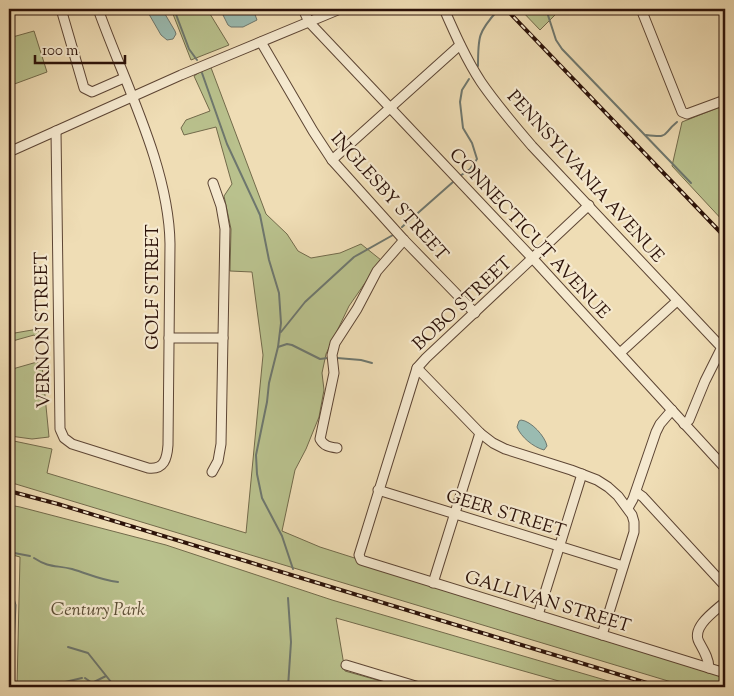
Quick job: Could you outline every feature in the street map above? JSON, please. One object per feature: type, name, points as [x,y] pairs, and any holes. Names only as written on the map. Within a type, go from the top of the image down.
[{"type":"street","points":[[61,9],[84,88],[92,92],[124,78]]},
{"type":"street","name":"GOLF STREET","points":[[98,9],[137,108],[157,171],[168,215],[169,414],[167,456],[159,467],[148,468]]},
{"type":"street","name":"CONNECTICUT AVENUE","points":[[303,9],[309,22],[620,353],[725,468]]},
{"type":"street","points":[[9,152],[132,97],[340,9]]},
{"type":"street","name":"PENNSYLVANIA AVENUE","points":[[444,9],[460,45],[480,81],[506,115],[532,146],[723,349]]},
{"type":"street","points":[[641,9],[680,109],[687,114],[725,100]]},
{"type":"street","name":"INGLESBY STREET","points":[[262,42],[332,160],[404,240],[475,312]]},
{"type":"street","points":[[332,160],[460,45]]},
{"type":"street","name":"VERNON STREET","points":[[56,131],[60,429],[64,438],[72,444],[148,468]]},
{"type":"street","points":[[212,472],[218,461],[221,444],[225,229],[221,206],[213,183]]},
{"type":"street","name":"BOBO STREET","points":[[361,560],[359,551],[417,368],[589,205]]},
{"type":"street","points":[[337,448],[323,444],[320,438],[334,373],[332,355],[335,343],[377,271],[404,240]]},
{"type":"street","points":[[620,353],[677,301]]},
{"type":"street","points":[[169,338],[223,338]]},
{"type":"street","points":[[684,424],[688,420],[705,381],[723,349]]},
{"type":"street","points":[[417,368],[480,433],[493,443],[505,449],[597,480],[608,486],[628,508],[633,518],[634,527],[602,635]]},
{"type":"street","points":[[628,508],[636,492],[656,432],[672,410]]},
{"type":"street","points":[[433,582],[480,433]]},
{"type":"street","points":[[538,615],[582,474]]},
{"type":"street","name":"GEER STREET","points":[[378,490],[623,566]]},
{"type":"street","points":[[636,492],[643,497],[725,586]]},
{"type":"street","name":"GALLIVAN STREET","points":[[361,560],[725,674]]},
{"type":"street","points":[[709,668],[708,660],[697,635],[700,626],[725,602]]},
{"type":"street","points":[[346,666],[419,687]]},
{"type":"green space","points":[[171,9],[207,9],[229,45],[191,60]]},
{"type":"green space","points":[[520,9],[561,9],[540,30]]},
{"type":"green space","points":[[34,31],[47,72],[9,86],[9,38]]},
{"type":"green space","points":[[210,65],[266,214],[287,234],[298,251],[311,258],[340,253],[361,244],[381,260],[349,306],[326,354],[322,373],[324,390],[319,417],[295,470],[282,531],[320,547],[725,676],[725,687],[688,687],[9,482],[9,440],[52,449],[47,473],[246,533],[263,355],[252,272],[230,271],[231,229],[224,196],[232,184],[216,127],[184,135],[181,128],[186,120],[210,111],[194,76]]},
{"type":"green space","points":[[725,105],[725,223],[672,166],[682,122]]},
{"type":"green space","points":[[38,329],[40,336],[37,340],[34,335],[9,342],[9,334]]},
{"type":"green space","points":[[37,362],[42,365],[49,437],[32,439],[9,436],[9,370]]},
{"type":"green space","name":"Century Park","points":[[9,505],[166,545],[332,600],[629,687],[580,687],[336,618],[345,671],[402,687],[17,687],[20,557],[9,554]]},
{"type":"water","points":[[146,9],[162,9],[175,31],[176,34],[173,39],[167,40],[161,35]]},
{"type":"water","points":[[220,9],[253,9],[257,20],[243,27],[231,27],[228,25]]},
{"type":"water","points":[[521,420],[529,423],[541,434],[547,446],[544,450],[524,438],[517,427]]},
{"type":"water","points":[[9,561],[13,575],[12,592],[16,605],[12,687],[9,687]]},
{"type":"waterway","points":[[174,9],[189,49],[197,60]]},
{"type":"waterway","points":[[546,9],[556,40],[562,49],[691,183]]},
{"type":"waterway","points":[[478,66],[480,35],[486,24],[498,10]]},
{"type":"waterway","points":[[202,73],[227,144],[260,215],[269,260],[279,293],[281,323],[278,347],[269,383],[256,455],[257,474],[262,498],[282,536],[293,569]]},
{"type":"waterway","points":[[460,176],[470,169],[477,159],[472,143],[463,128],[460,102],[462,90],[469,79]]},
{"type":"waterway","points":[[646,135],[663,136],[677,122]]},
{"type":"waterway","points":[[402,227],[453,182]]},
{"type":"waterway","points":[[281,332],[305,302],[354,257],[393,235]]},
{"type":"waterway","points":[[278,347],[287,344],[292,345],[320,359],[328,358]]},
{"type":"waterway","points":[[337,358],[372,363]]},
{"type":"waterway","points":[[9,552],[30,556]]},
{"type":"waterway","points":[[34,558],[48,565],[72,569],[118,582]]},
{"type":"waterway","points":[[288,598],[291,642],[288,687]]},
{"type":"waterway","points":[[68,647],[88,653],[115,687]]},
{"type":"waterway","points":[[85,678],[92,683],[106,676]]},
{"type":"waterway","points":[[60,687],[65,682],[82,678]]},
{"type":"railway","points":[[506,9],[725,237]]},
{"type":"railway","points":[[9,491],[58,504],[660,687]]}]
